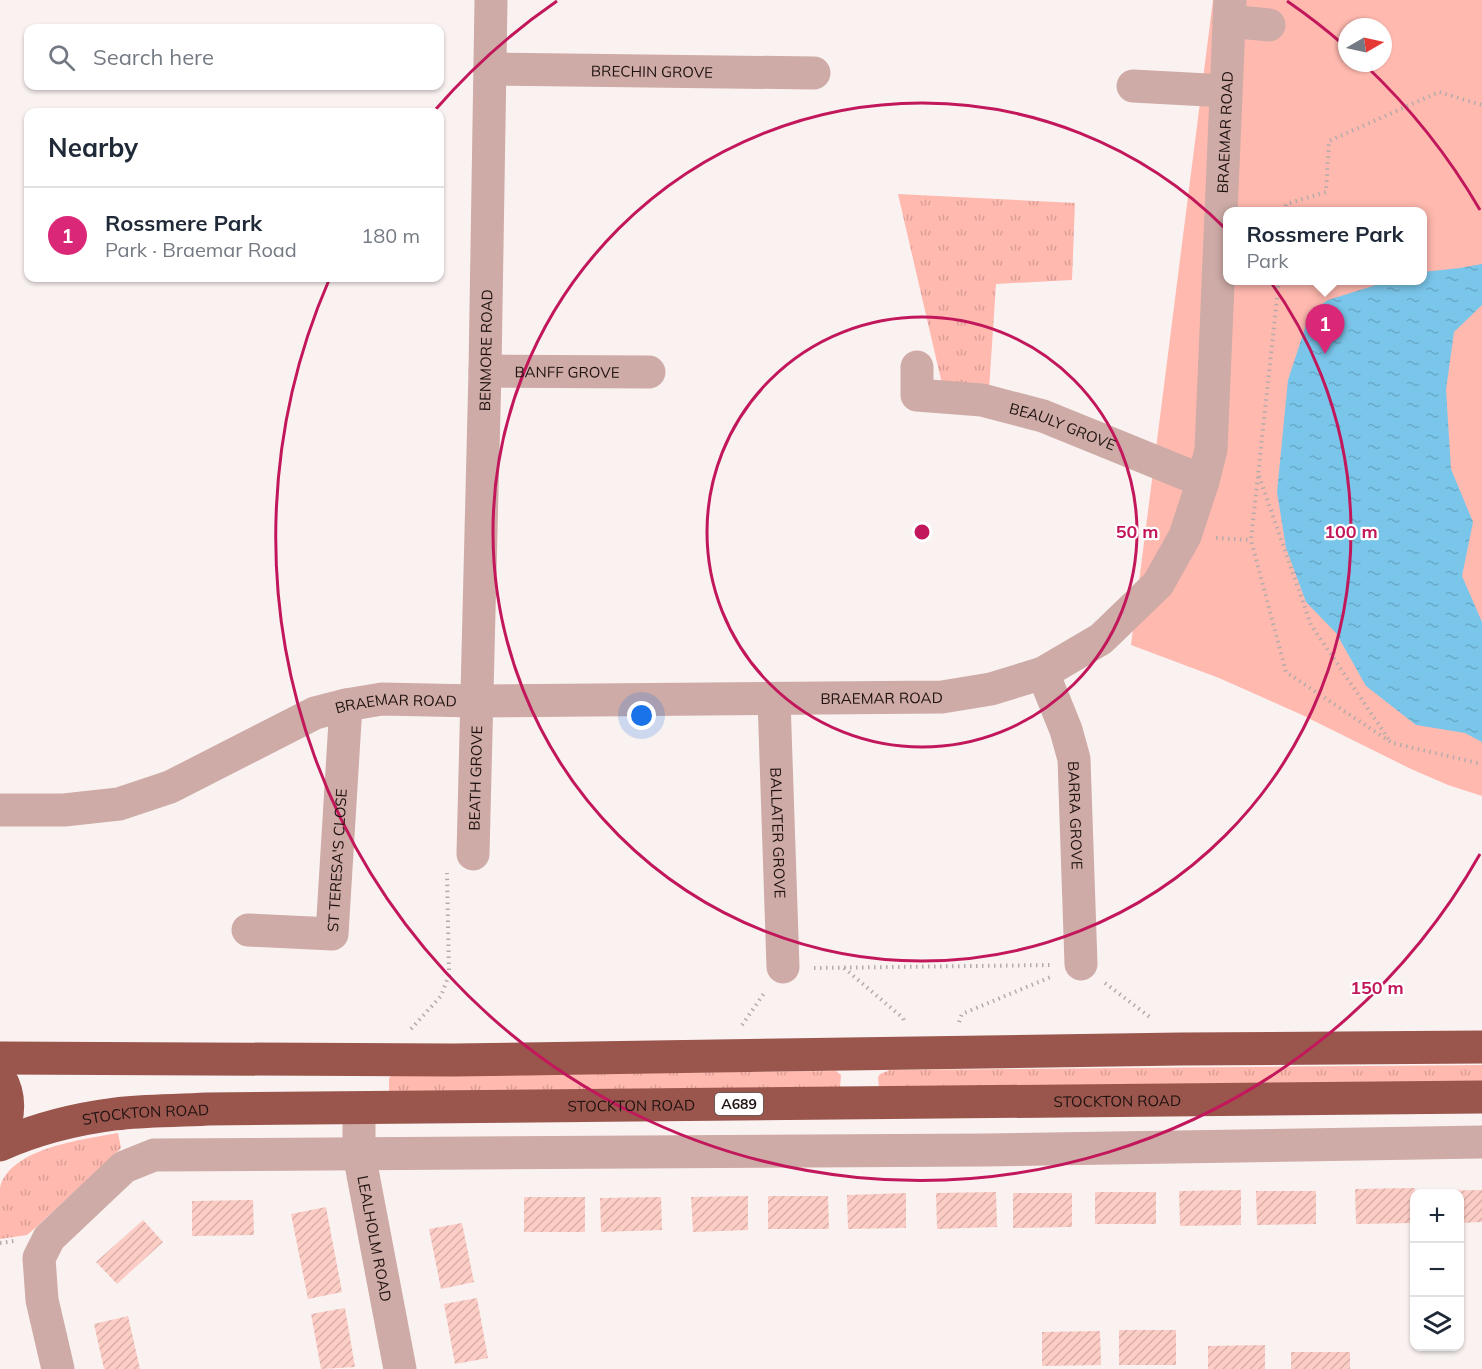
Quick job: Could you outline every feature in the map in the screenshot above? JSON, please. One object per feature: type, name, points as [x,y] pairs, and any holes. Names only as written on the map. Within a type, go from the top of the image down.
[{"type":"highway","points":[[0,1058],[429,1060],[1482,1047]]},
{"type":"highway","points":[[0,1078],[8,1100],[7,1123],[0,1139]]},
{"type":"highway","name":"STOCKTON ROAD","points":[[0,1145],[59,1125],[116,1113],[207,1109],[1482,1097]]},
{"type":"street","name":"BENMORE ROAD","points":[[476,701],[485,370],[491,0]]},
{"type":"street","points":[[1230,11],[1269,26]]},
{"type":"street","name":"BRAEMAR ROAD","points":[[0,810],[64,810],[119,804],[170,787],[315,713],[382,699],[476,701],[942,697],[992,689],[1043,673],[1101,639],[1158,584],[1185,536],[1211,450],[1230,11]]},
{"type":"street","name":"BRECHIN GROVE","points":[[490,69],[814,74]]},
{"type":"street","points":[[1133,86],[1226,91]]},
{"type":"street","name":"BANFF GROVE","points":[[485,370],[649,372]]},
{"type":"street","name":"BEAULY GROVE","points":[[917,394],[982,400],[1043,416],[1203,481]]},
{"type":"street","name":"BARRA GROVE","points":[[1043,673],[1066,730],[1074,759],[1081,964]]},
{"type":"street","name":"BALLATER GROVE","points":[[774,699],[783,967]]},
{"type":"street","name":"BEATH GROVE","points":[[473,854],[476,701]]},
{"type":"street","name":"ST TERESA'S CLOSE","points":[[248,930],[332,934],[346,705]]},
{"type":"street","name":"LEALHOLM ROAD","points":[[359,1108],[359,1154],[400,1369]]},
{"type":"street","points":[[58,1369],[42,1300],[39,1258],[50,1238],[124,1167],[154,1155],[974,1150],[1482,1142]]},
{"type":"path","points":[[1286,207],[1286,204],[1326,192],[1329,141],[1439,92],[1482,105]]},
{"type":"path","points":[[1278,285],[1251,540],[1286,672],[1392,743],[1482,764]]},
{"type":"path","points":[[1258,472],[1311,626],[1392,743]]},
{"type":"path","points":[[405,1035],[441,996],[449,975],[447,868],[473,854]]},
{"type":"path","points":[[844,968],[903,1018],[934,1053],[962,1014],[1081,964]]},
{"type":"path","points":[[721,1055],[783,967],[1081,964],[1157,1023],[1179,1049]]},
{"type":"green space","points":[[1213,0],[1482,0],[1482,796],[1448,785],[1411,769],[1300,714],[1219,678],[1131,645]]},
{"type":"green space","points":[[898,194],[1075,203],[1072,280],[996,284],[989,390],[942,384]]},
{"type":"green space","points":[[1482,1065],[1482,1084],[879,1088],[878,1077],[890,1070]]},
{"type":"green space","points":[[836,1071],[841,1075],[840,1088],[389,1092],[389,1078],[392,1075]]},
{"type":"green space","points":[[118,1133],[121,1148],[34,1229],[27,1235],[0,1239],[0,1188],[6,1174],[18,1163],[69,1142]]},
{"type":"water","points":[[1482,264],[1482,305],[1454,332],[1446,390],[1451,469],[1473,522],[1462,576],[1482,622],[1482,742],[1465,733],[1416,725],[1366,686],[1336,633],[1306,602],[1286,548],[1277,492],[1288,380],[1310,313],[1328,300],[1376,285],[1427,285],[1427,272]]},
{"type":"building","points":[[1415,1188],[1410,1189],[1410,1223],[1356,1224],[1355,1189]]},
{"type":"building","points":[[1241,1190],[1241,1225],[1180,1226],[1179,1191]]},
{"type":"building","points":[[1464,1190],[1482,1190],[1482,1222],[1464,1223]]},
{"type":"building","points":[[1256,1191],[1316,1191],[1316,1224],[1257,1225]]},
{"type":"building","points":[[996,1192],[997,1227],[937,1229],[936,1193]]},
{"type":"building","points":[[1095,1192],[1156,1192],[1156,1224],[1095,1224]]},
{"type":"building","points":[[906,1193],[906,1228],[848,1229],[847,1195]]},
{"type":"building","points":[[1013,1193],[1072,1193],[1072,1227],[1013,1228]]},
{"type":"building","points":[[748,1196],[748,1230],[693,1232],[691,1197]]},
{"type":"building","points":[[768,1196],[828,1196],[829,1229],[768,1229]]},
{"type":"building","points":[[524,1197],[585,1197],[585,1232],[524,1232]]},
{"type":"building","points":[[661,1197],[662,1230],[601,1232],[600,1198]]},
{"type":"building","points":[[253,1200],[254,1235],[192,1236],[192,1201]]},
{"type":"building","points":[[326,1207],[342,1292],[308,1299],[291,1214]]},
{"type":"building","points":[[143,1220],[163,1242],[117,1284],[96,1262]]},
{"type":"building","points":[[462,1223],[474,1282],[441,1289],[429,1229]]},
{"type":"building","points":[[477,1298],[488,1358],[455,1364],[444,1304]]},
{"type":"building","points":[[345,1308],[355,1367],[321,1369],[311,1314]]},
{"type":"building","points":[[128,1316],[140,1369],[104,1369],[94,1324]]},
{"type":"building","points":[[1119,1330],[1176,1330],[1176,1365],[1119,1365]]},
{"type":"building","points":[[1100,1331],[1101,1365],[1042,1366],[1042,1332]]},
{"type":"building","points":[[1265,1345],[1265,1369],[1208,1369],[1208,1346]]},
{"type":"building","points":[[1291,1352],[1350,1352],[1350,1369],[1291,1369]]},
{"type":"place","name":"Rossmere Park","points":[[1325,354]]}]
